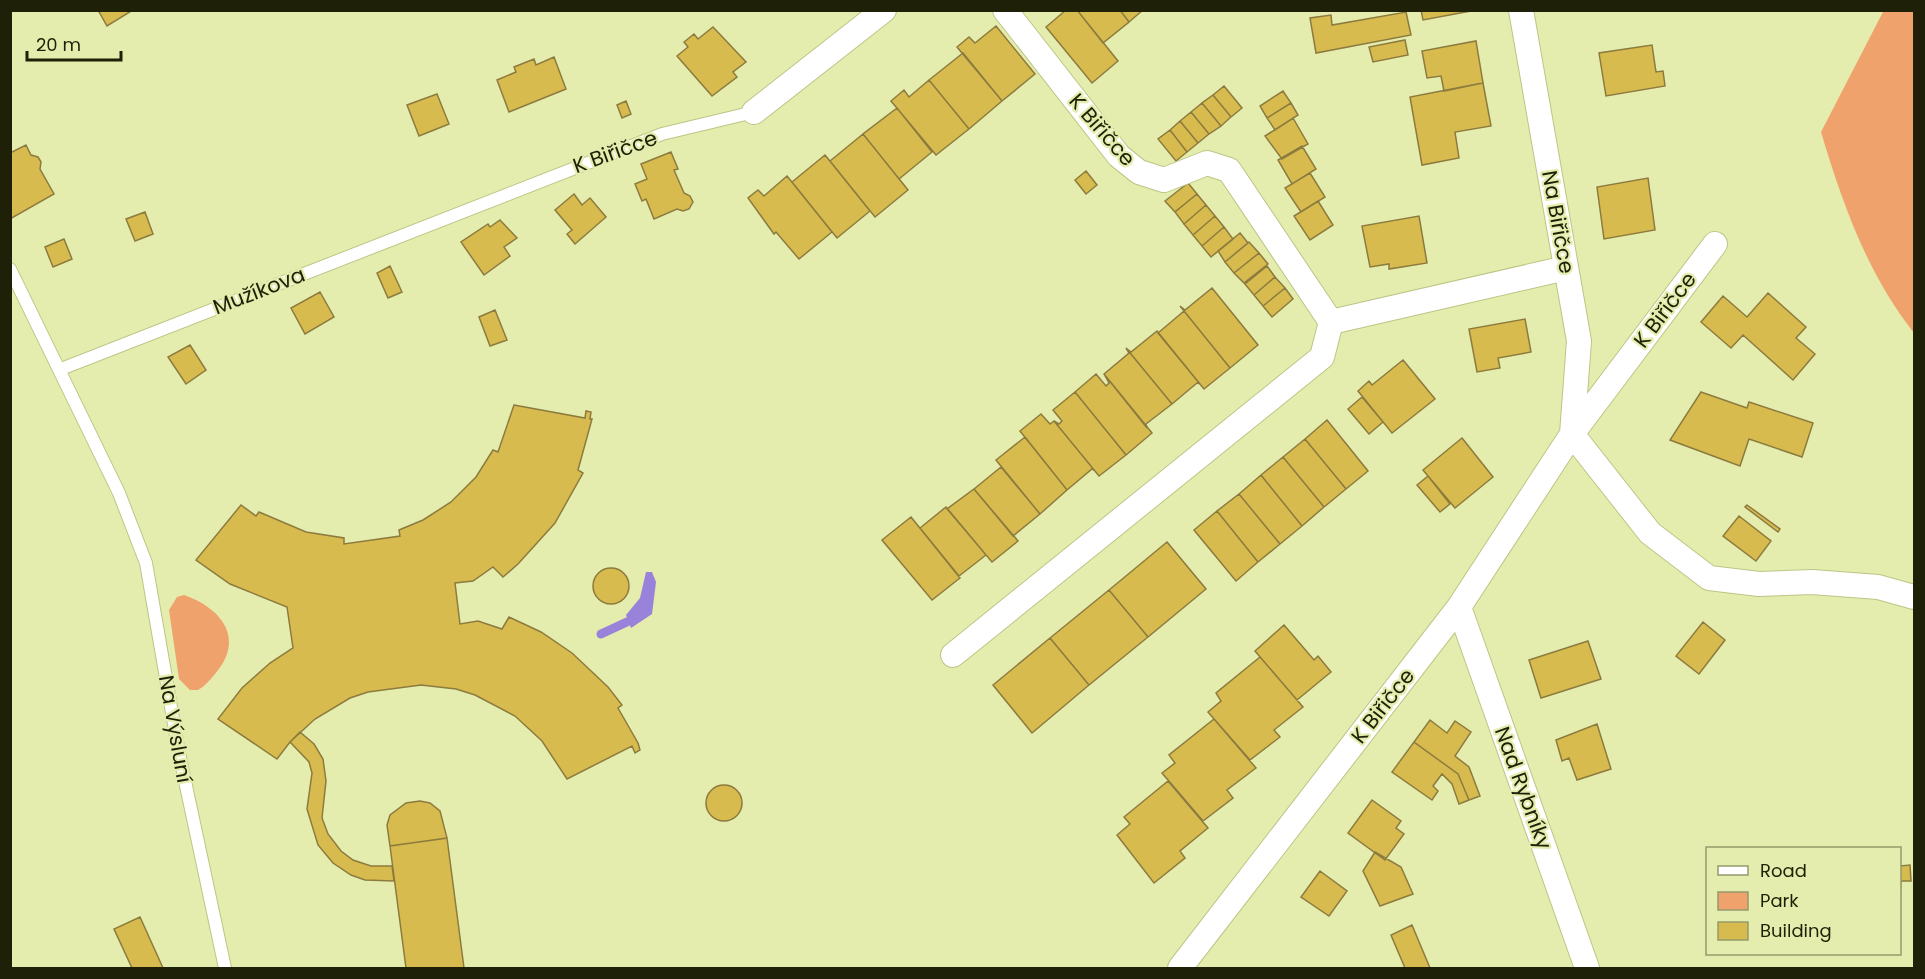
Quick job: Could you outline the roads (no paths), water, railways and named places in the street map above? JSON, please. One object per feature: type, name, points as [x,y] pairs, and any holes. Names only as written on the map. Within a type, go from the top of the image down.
[{"type":"street","name":"K Biřičce","points":[[754,112],[884,10]]},
{"type":"street","name":"K Biřičce","points":[[1005,10],[1119,156],[1139,172],[1164,180],[1207,163],[1229,170],[1331,322]]},
{"type":"street","name":"Na Biřičce","points":[[1521,10],[1579,341],[1572,434]]},
{"type":"street","name":"K Biřičce","points":[[1180,969],[1459,607],[1572,434],[1714,244]]},
{"type":"street","points":[[953,655],[1322,357],[1331,322],[1566,268]]},
{"type":"street","points":[[1572,434],[1650,533],[1709,578],[1759,584],[1812,582],[1878,586],[1914,597]]},
{"type":"street","name":"Nad Rybníky","points":[[1459,607],[1587,969]]},
{"type":"lane","name":"K Biřičce","points":[[561,172],[662,134],[754,112]]},
{"type":"lane","name":"Mužíkova","points":[[61,369],[561,172]]},
{"type":"lane","points":[[10,268],[61,369]]},
{"type":"lane","name":"Na Výsluní","points":[[61,369],[119,493],[146,563],[175,730],[225,969]]},
{"type":"waterway","points":[[601,634],[629,621]]}]
